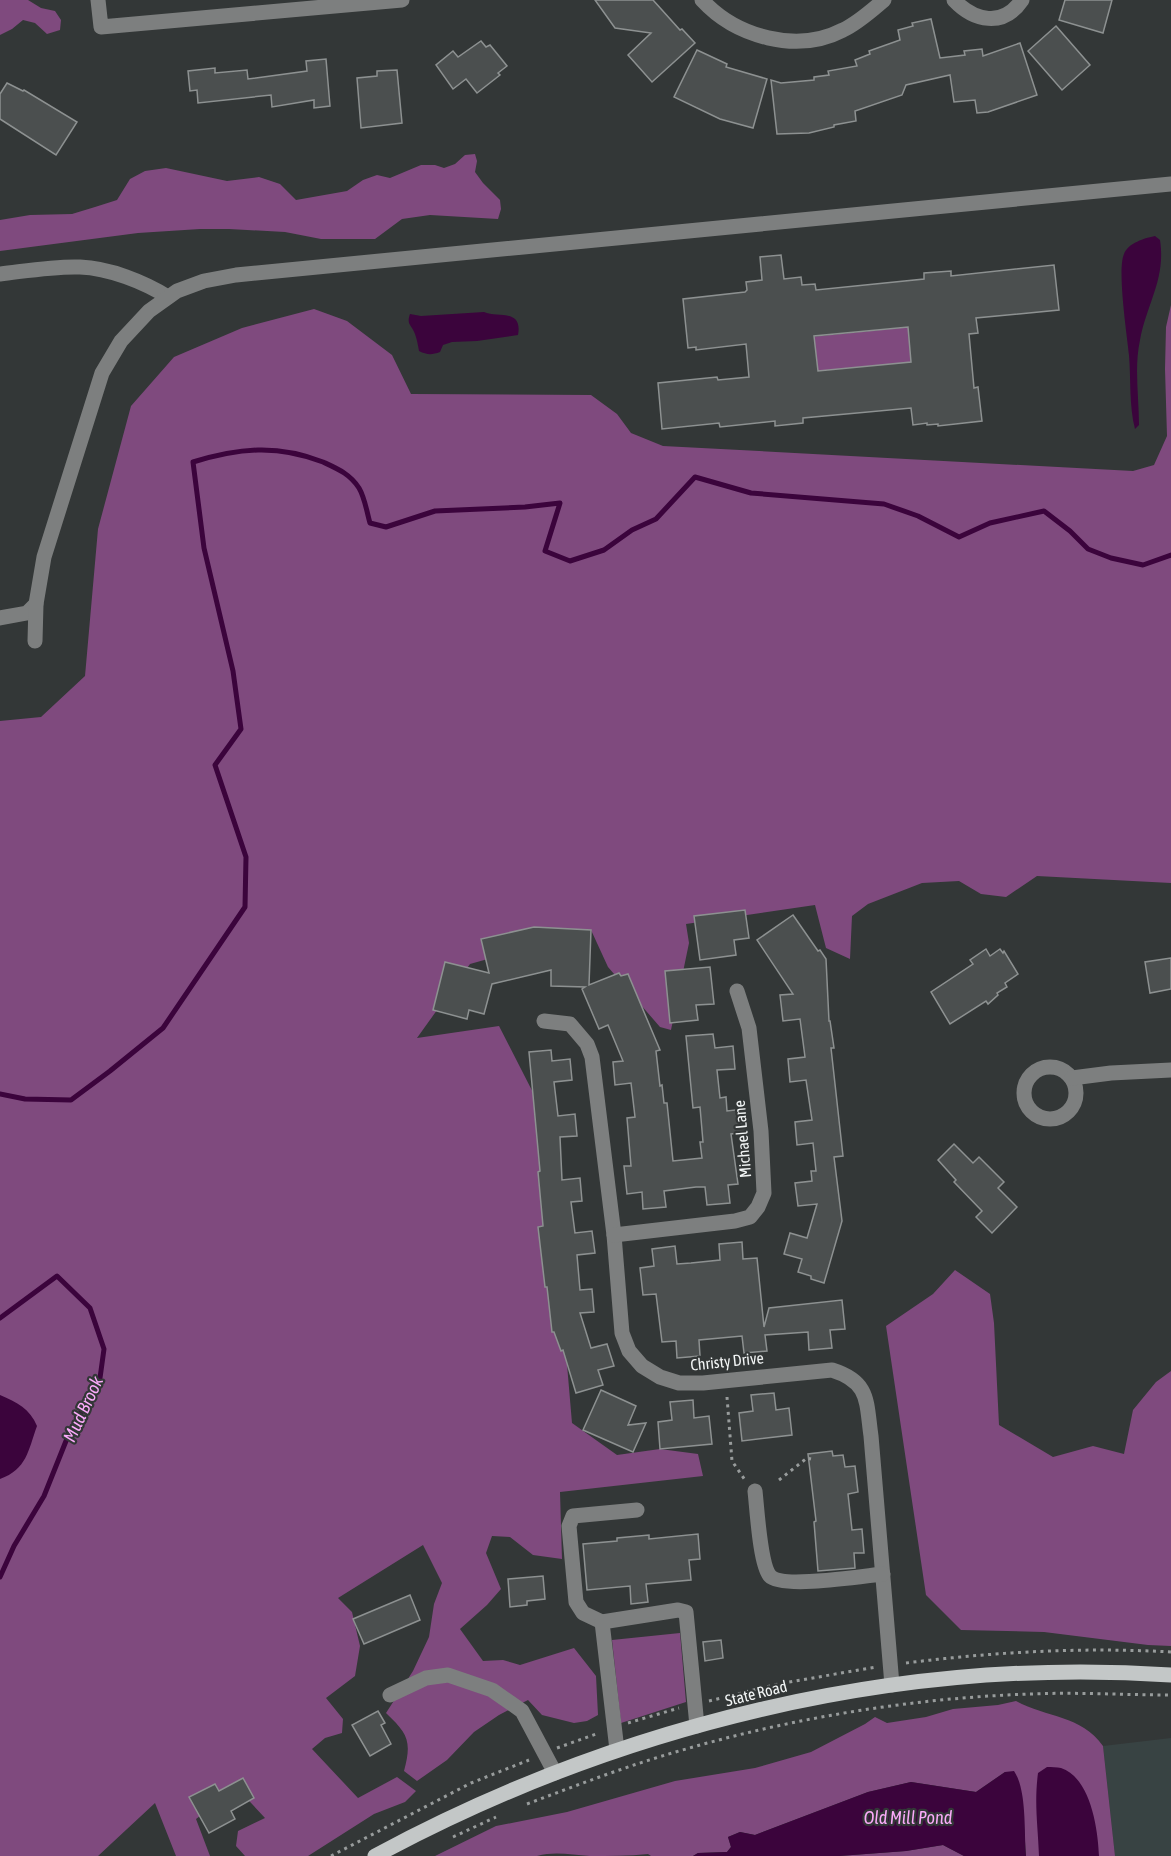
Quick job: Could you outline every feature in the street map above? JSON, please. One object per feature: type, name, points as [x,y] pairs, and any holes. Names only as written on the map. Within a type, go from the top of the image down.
[{"type":"main road","name":"State Road","points":[[375,1856],[461,1813],[555,1773],[617,1750],[697,1726],[798,1701],[892,1685],[1024,1673],[1086,1672],[1171,1675]]},
{"type":"street","points":[[98,0],[101,27],[402,0]]},
{"type":"street","points":[[702,0],[726,21],[772,39],[789,41],[823,38],[842,31],[884,0]]},
{"type":"street","points":[[954,0],[969,14],[986,19],[996,18],[1009,12],[1022,0]]},
{"type":"street","points":[[35,641],[36,604],[44,557],[102,373],[121,341],[149,310],[177,291],[204,281],[236,275],[1171,184]]},
{"type":"street","points":[[0,274],[80,267],[98,269],[132,279],[168,297]]},
{"type":"street","points":[[0,618],[27,613],[36,604]]},
{"type":"street","name":"Michael Lane","points":[[614,1235],[735,1221],[750,1217],[758,1207],[764,1193],[761,1131],[749,1028],[737,991]]},
{"type":"street","name":"Christy Drive","points":[[544,1021],[570,1024],[587,1044],[592,1058],[614,1235],[622,1333],[629,1352],[642,1366],[660,1377],[679,1383],[703,1383],[832,1370],[849,1375],[860,1385],[866,1400],[871,1436],[892,1685]]},
{"type":"street","points":[[1072,1078],[1111,1073],[1171,1070]]},
{"type":"street","points":[[750,1486],[764,1564],[771,1576],[781,1582],[798,1582],[883,1574]]},
{"type":"street","points":[[638,1510],[573,1516],[569,1526],[576,1602],[583,1613],[602,1622],[678,1610],[686,1612],[697,1726]]},
{"type":"street","points":[[602,1622],[617,1750]]},
{"type":"street","points":[[390,1695],[426,1678],[448,1675],[492,1690],[522,1711],[555,1773]]},
{"type":"path","points":[[726,1390],[732,1461],[750,1486]]},
{"type":"path","points":[[779,1480],[807,1458],[811,1459]]},
{"type":"path","points":[[522,1806],[684,1749],[743,1734],[854,1712],[901,1705],[1028,1694],[1171,1695]]},
{"type":"path","points":[[443,1842],[502,1815]]},
{"type":"shaded area","points":[[0,0],[28,0],[41,8],[55,11],[61,20],[60,30],[47,34],[35,23],[23,20],[0,35]]},
{"type":"shaded area","points":[[475,154],[477,161],[475,172],[500,200],[501,209],[498,219],[430,215],[402,219],[375,239],[321,239],[285,232],[200,229],[138,233],[0,251],[0,220],[30,215],[72,214],[117,200],[130,179],[145,171],[166,168],[227,181],[259,177],[280,184],[296,200],[347,191],[363,180],[377,175],[390,178],[421,165],[435,165],[444,168],[455,164],[465,155]]},
{"type":"shaded area","points":[[1171,305],[1171,883],[1037,876],[1006,897],[981,894],[959,881],[922,883],[868,904],[852,916],[850,959],[826,948],[815,905],[686,924],[689,943],[671,1030],[660,1027],[608,967],[591,930],[470,964],[417,1038],[499,1026],[546,1118],[572,1423],[617,1455],[660,1449],[698,1454],[703,1476],[560,1492],[562,1559],[533,1555],[510,1537],[492,1536],[486,1553],[501,1589],[460,1629],[483,1661],[503,1660],[520,1665],[574,1648],[596,1676],[598,1715],[587,1721],[574,1723],[542,1715],[528,1700],[499,1715],[474,1732],[447,1760],[417,1781],[404,1771],[408,1745],[399,1727],[386,1713],[413,1671],[429,1637],[434,1604],[442,1583],[423,1545],[338,1598],[352,1612],[360,1646],[355,1676],[326,1698],[343,1719],[342,1733],[325,1738],[312,1749],[358,1798],[397,1777],[416,1791],[405,1802],[374,1814],[308,1856],[245,1856],[236,1846],[238,1831],[265,1818],[237,1788],[196,1819],[210,1856],[176,1856],[155,1803],[98,1856],[0,1856],[0,721],[41,717],[85,676],[98,529],[131,406],[174,357],[242,328],[314,309],[347,321],[392,355],[411,394],[591,395],[617,414],[631,433],[663,446],[1133,471],[1154,465],[1167,436],[1166,327]]},
{"type":"shaded area","points":[[908,327],[909,339],[923,338],[925,361],[818,371],[801,338]]},
{"type":"shaded area","points":[[955,1270],[990,1294],[994,1323],[999,1425],[1053,1457],[1093,1446],[1124,1454],[1133,1410],[1156,1382],[1171,1371],[1171,1646],[1044,1632],[961,1630],[926,1595],[886,1326],[933,1294]]},
{"type":"shaded area","points":[[680,1633],[686,1702],[621,1723],[612,1640]]},
{"type":"shaded area","points":[[1016,1701],[1084,1728],[1103,1746],[1115,1856],[1026,1856],[1022,1797],[1005,1772],[976,1792],[911,1782],[868,1792],[755,1835],[740,1832],[728,1837],[731,1847],[727,1852],[698,1853],[693,1856],[557,1854],[435,1856],[496,1826],[567,1812],[675,1781],[755,1768],[811,1752],[875,1717],[887,1723],[926,1717],[953,1709]]},
{"type":"shaded area","points":[[1171,1738],[1171,1856],[1115,1856],[1103,1746]]},
{"type":"shaded area","points":[[943,1845],[964,1856],[839,1856],[906,1851]]},
{"type":"water","points":[[1155,236],[1160,240],[1160,267],[1138,351],[1139,425],[1135,429],[1123,303],[1122,262],[1129,247]]},
{"type":"water","points":[[484,312],[513,317],[519,327],[518,335],[452,342],[443,345],[440,352],[432,354],[419,351],[410,325],[410,314],[421,316]]},
{"type":"water","points":[[0,1395],[22,1407],[31,1415],[37,1426],[21,1464],[9,1475],[0,1479]]},
{"type":"water","points":[[1047,1767],[1061,1768],[1071,1774],[1086,1793],[1097,1833],[1099,1856],[1039,1856],[1037,1784],[1038,1773]]},
{"type":"water","name":"Old Mill Pond","points":[[1014,1771],[1023,1800],[1026,1856],[964,1856],[943,1845],[906,1851],[839,1856],[693,1856],[698,1853],[727,1852],[731,1847],[728,1837],[740,1832],[755,1835],[868,1792],[911,1782],[976,1792],[1005,1772]]},
{"type":"building","points":[[595,0],[653,0],[695,43],[652,82],[628,55],[651,33],[615,28]]},
{"type":"building","points":[[1065,0],[1112,0],[1103,33],[1059,20]]},
{"type":"building","points":[[931,19],[940,58],[965,55],[964,51],[982,49],[983,56],[1020,43],[1037,95],[988,112],[977,113],[975,100],[954,102],[950,75],[906,85],[902,95],[855,111],[856,121],[809,133],[777,134],[771,80],[781,83],[814,80],[814,77],[829,75],[828,71],[857,66],[855,60],[870,54],[869,51],[900,40],[898,30],[913,26],[912,23]]},
{"type":"building","points":[[1056,26],[1090,65],[1062,90],[1028,51]]},
{"type":"building","points":[[481,41],[486,47],[490,45],[507,66],[498,73],[500,75],[477,93],[466,79],[453,89],[436,65],[453,51],[458,57]]},
{"type":"building","points":[[697,50],[727,64],[726,67],[767,79],[753,128],[720,119],[674,97]]},
{"type":"building","points":[[326,59],[330,106],[314,108],[314,100],[272,107],[271,95],[198,103],[197,90],[190,91],[188,71],[215,68],[215,73],[247,70],[248,79],[307,71],[306,61]]},
{"type":"building","points":[[397,70],[402,123],[361,128],[357,78],[377,76],[377,71]]},
{"type":"building","points":[[7,83],[24,90],[77,122],[56,155],[0,119],[0,94]]},
{"type":"building","points":[[781,255],[784,279],[801,277],[802,285],[815,284],[816,290],[924,279],[924,273],[951,271],[951,276],[1054,265],[1059,310],[976,318],[978,333],[969,334],[974,388],[978,387],[982,421],[938,426],[938,424],[927,425],[927,423],[913,425],[911,408],[803,418],[803,423],[775,426],[775,421],[720,427],[719,423],[662,429],[658,383],[717,377],[718,380],[749,377],[746,344],[696,350],[696,347],[688,348],[683,299],[745,292],[746,282],[762,280],[760,257]],"holes":[[[908,327],[911,362],[818,371],[814,336]]]},
{"type":"building","points":[[745,910],[749,938],[734,940],[736,955],[700,960],[694,916]]},
{"type":"building","points":[[793,915],[826,959],[829,1021],[834,1048],[831,1048],[843,1156],[834,1157],[842,1221],[824,1283],[798,1272],[802,1259],[784,1254],[790,1233],[807,1238],[817,1204],[798,1206],[795,1183],[812,1181],[811,1171],[816,1171],[813,1143],[797,1145],[795,1122],[812,1120],[806,1080],[790,1082],[788,1059],[805,1057],[800,1019],[783,1021],[780,995],[793,994],[757,940]]},
{"type":"building","points":[[534,927],[591,930],[589,985],[619,973],[621,976],[628,974],[660,1050],[656,1051],[660,1086],[662,1085],[664,1103],[667,1103],[673,1161],[702,1158],[700,1107],[693,1108],[686,1036],[713,1034],[715,1048],[733,1046],[735,1069],[717,1070],[720,1098],[726,1097],[727,1111],[744,1109],[747,1132],[731,1134],[738,1184],[728,1185],[730,1203],[707,1205],[705,1187],[664,1191],[666,1207],[643,1209],[642,1192],[627,1194],[624,1166],[631,1166],[627,1118],[635,1117],[631,1083],[615,1085],[613,1062],[623,1061],[608,1025],[599,1029],[582,989],[585,987],[551,986],[551,970],[492,984],[484,1014],[469,1010],[467,1019],[433,1010],[445,962],[489,973],[481,939]]},
{"type":"building","points":[[986,949],[990,956],[1000,949],[1003,953],[1004,951],[1018,974],[1005,983],[1007,987],[997,993],[998,995],[988,1004],[986,1001],[950,1024],[931,992],[973,964],[970,960]]},
{"type":"building","points":[[1171,958],[1171,989],[1150,993],[1145,962]]},
{"type":"building","points":[[710,967],[714,1004],[696,1005],[698,1020],[670,1023],[665,971]]},
{"type":"building","points":[[551,1050],[552,1061],[570,1059],[572,1080],[554,1082],[558,1116],[575,1114],[577,1136],[560,1137],[562,1180],[580,1178],[582,1201],[571,1202],[575,1233],[592,1231],[595,1253],[577,1255],[580,1290],[592,1289],[594,1312],[580,1313],[591,1348],[607,1344],[614,1366],[598,1370],[603,1385],[576,1393],[563,1350],[561,1351],[554,1332],[552,1332],[538,1227],[543,1226],[529,1052]]},
{"type":"building","points":[[954,1144],[973,1163],[979,1157],[1004,1182],[998,1188],[1017,1207],[992,1233],[976,1217],[982,1211],[954,1182],[956,1180],[938,1160]]},
{"type":"building","points":[[742,1242],[743,1259],[757,1258],[764,1327],[769,1308],[842,1300],[845,1329],[830,1330],[832,1348],[809,1350],[808,1332],[765,1335],[767,1351],[744,1353],[742,1336],[699,1340],[700,1356],[677,1358],[676,1341],[662,1342],[656,1294],[643,1295],[640,1268],[654,1266],[652,1249],[675,1246],[677,1264],[691,1263],[720,1260],[719,1244]]},
{"type":"building","points":[[601,1390],[636,1406],[628,1425],[646,1423],[633,1452],[583,1430]]},
{"type":"building","points":[[774,1393],[776,1410],[789,1408],[792,1435],[742,1441],[739,1413],[753,1411],[751,1395]]},
{"type":"building","points":[[693,1400],[694,1418],[709,1416],[712,1444],[660,1449],[658,1422],[672,1420],[670,1402]]},
{"type":"building","points":[[832,1451],[833,1456],[843,1455],[845,1467],[855,1466],[858,1492],[848,1494],[852,1530],[862,1529],[864,1553],[854,1553],[855,1568],[818,1571],[814,1522],[816,1521],[808,1454]]},
{"type":"building","points":[[698,1534],[700,1559],[689,1560],[691,1580],[646,1584],[648,1602],[631,1604],[630,1586],[587,1590],[583,1544],[649,1535],[649,1539]]},
{"type":"building","points":[[543,1576],[545,1599],[527,1601],[527,1605],[510,1607],[508,1579]]},
{"type":"building","points":[[410,1595],[420,1620],[364,1644],[353,1619]]},
{"type":"building","points":[[721,1640],[723,1658],[705,1661],[703,1642]]},
{"type":"building","points":[[378,1711],[385,1723],[381,1725],[391,1744],[370,1756],[352,1725]]},
{"type":"building","points":[[243,1778],[254,1798],[231,1811],[235,1819],[209,1833],[189,1797],[215,1784],[219,1791]]},
{"type":"waterway","points":[[0,1094],[25,1099],[71,1100],[110,1071],[163,1028],[245,907],[246,857],[215,765],[241,729],[233,671],[204,548],[193,462],[242,451],[258,450],[274,450],[306,456],[334,467],[352,479],[361,492],[370,523],[386,527],[435,511],[560,503],[545,551],[570,561],[604,550],[632,530],[656,519],[695,477],[751,493],[884,504],[918,516],[959,537],[990,523],[1044,511],[1070,531],[1088,549],[1111,558],[1143,565],[1171,555]]},
{"type":"waterway","name":"Mud Brook","points":[[0,1318],[57,1276],[90,1308],[104,1349],[100,1378],[68,1436],[44,1496],[14,1546],[0,1577]]}]
